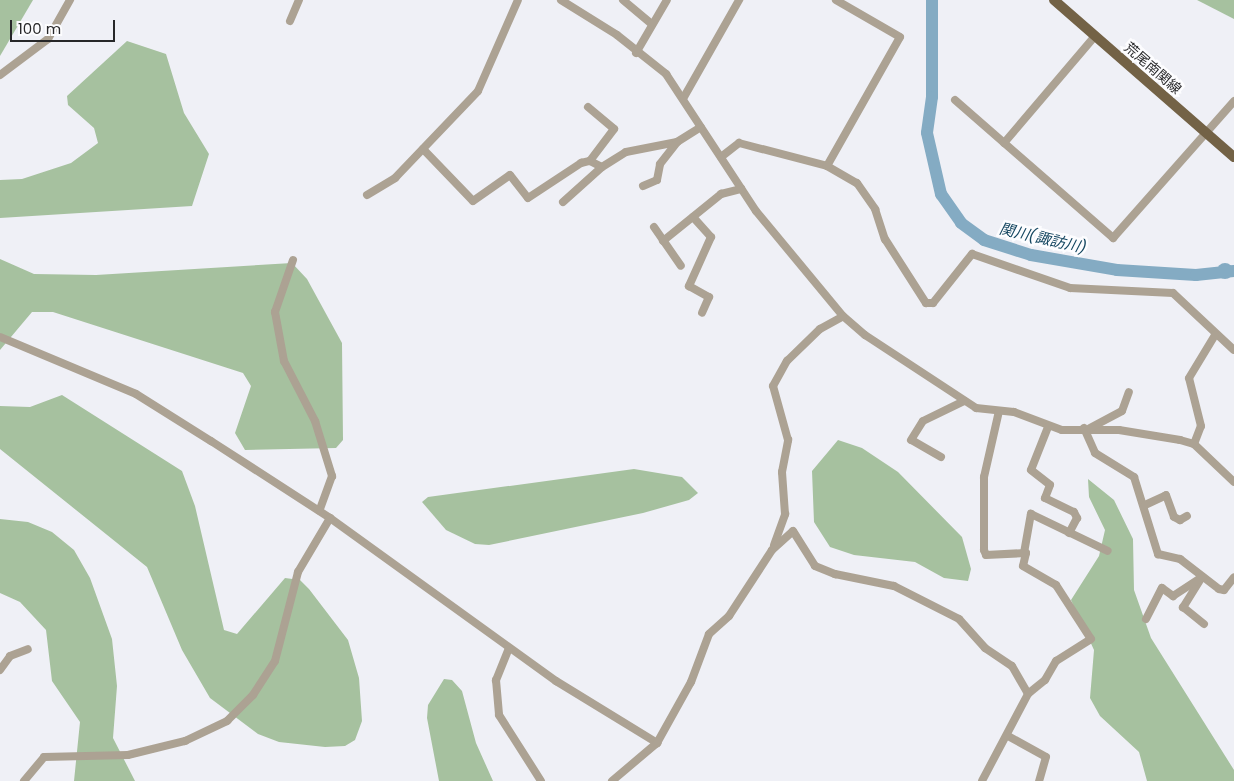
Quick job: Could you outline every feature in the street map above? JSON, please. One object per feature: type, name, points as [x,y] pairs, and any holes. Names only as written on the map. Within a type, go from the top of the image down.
[{"type":"main road","name":"荒尾南関線","points":[[1054,0],[1234,157]]},
{"type":"street","points":[[0,75],[48,39],[70,0]]},
{"type":"street","points":[[290,21],[298,0]]},
{"type":"street","points":[[367,195],[395,178],[478,90],[518,0]]},
{"type":"street","points":[[560,0],[617,35],[636,53],[666,74],[684,97],[701,127],[742,189],[844,316],[964,401],[999,411],[1014,412],[1048,426],[1087,428],[1194,444],[1234,482]]},
{"type":"street","points":[[623,0],[652,24]]},
{"type":"street","points":[[636,53],[667,0]]},
{"type":"street","points":[[684,97],[739,0]]},
{"type":"street","points":[[827,166],[900,37],[836,0]]},
{"type":"street","points":[[1004,143],[1095,36]]},
{"type":"street","points":[[955,100],[1113,238],[1234,102]]},
{"type":"street","points":[[423,149],[473,201],[510,175],[528,198],[590,161],[614,129],[588,107]]},
{"type":"street","points":[[644,186],[657,180],[660,164],[677,142],[701,127]]},
{"type":"street","points":[[563,202],[602,167],[626,152],[677,142]]},
{"type":"street","points":[[721,157],[739,143],[827,166],[866,193],[885,239],[926,303],[933,303],[972,254],[1070,288],[1174,293],[1215,335],[1234,350]]},
{"type":"street","points":[[590,161],[602,167]]},
{"type":"street","points":[[663,241],[721,194],[742,189]]},
{"type":"street","points":[[693,217],[711,237],[689,286],[709,297],[702,313]]},
{"type":"street","points":[[654,227],[681,266]]},
{"type":"street","points":[[293,260],[275,312],[284,362],[315,422],[332,476],[319,511]]},
{"type":"street","points":[[612,781],[657,744],[691,682],[709,634],[729,616],[772,550],[786,514],[782,472],[788,440],[773,386],[788,360],[820,329],[844,316]]},
{"type":"street","points":[[1194,444],[1201,426],[1189,378],[1215,335]]},
{"type":"street","points":[[0,337],[136,394],[330,518],[509,648],[657,744]]},
{"type":"street","points":[[1087,428],[1122,412],[1129,392]]},
{"type":"street","points":[[941,457],[911,440],[923,421],[964,401]]},
{"type":"street","points":[[999,411],[984,477],[984,550],[986,555],[1024,553]]},
{"type":"street","points":[[1048,426],[1031,470],[1050,485],[1045,498],[1074,512],[1077,518],[1069,532]]},
{"type":"street","points":[[1087,428],[1095,453],[1134,477],[1146,506],[1153,548],[1167,559],[1180,559],[1202,577],[1224,590],[1234,577]]},
{"type":"street","points":[[1146,506],[1166,495],[1174,517],[1180,520],[1187,516]]},
{"type":"street","points":[[982,781],[1008,736],[1028,694],[1045,680],[1056,661],[1091,639],[1056,586],[1023,566],[1031,514],[1108,551]]},
{"type":"street","points":[[24,781],[44,757],[128,755],[185,741],[226,721],[253,695],[275,661],[298,572],[330,518]]},
{"type":"street","points":[[772,550],[796,531],[808,557],[824,571],[894,586],[959,618],[985,648],[1012,666],[1028,694]]},
{"type":"street","points":[[1146,619],[1162,588],[1173,596],[1202,577]]},
{"type":"street","points":[[1202,577],[1183,607],[1204,624]]},
{"type":"street","points":[[509,648],[496,680],[499,715],[541,781]]},
{"type":"street","points":[[0,670],[10,656],[28,649]]},
{"type":"street","points":[[1008,736],[1046,757],[1039,781]]},
{"type":"green space","points":[[0,0],[33,0],[0,56]]},
{"type":"green space","points":[[1197,0],[1234,0],[1234,19]]},
{"type":"green space","points":[[127,41],[166,54],[184,113],[209,154],[192,206],[0,218],[0,180],[22,179],[71,163],[98,143],[94,128],[68,105],[67,96]]},
{"type":"green space","points":[[0,259],[34,274],[96,275],[292,263],[307,279],[342,343],[343,440],[336,448],[245,450],[235,433],[251,386],[243,373],[53,312],[32,312],[0,350]]},
{"type":"green space","points":[[62,395],[182,471],[195,506],[224,630],[237,634],[285,578],[300,580],[309,589],[348,640],[359,678],[362,721],[355,740],[345,746],[325,747],[279,742],[258,734],[210,698],[182,650],[147,567],[0,449],[0,406],[30,407]]},
{"type":"green space","points":[[838,440],[862,448],[898,472],[962,537],[971,569],[968,581],[944,578],[915,562],[854,555],[830,547],[814,522],[812,471]]},
{"type":"green space","points":[[634,469],[682,477],[698,493],[689,500],[643,513],[489,545],[475,544],[446,530],[422,502],[428,497]]},
{"type":"green space","points":[[1088,479],[1114,500],[1133,539],[1134,590],[1151,638],[1234,770],[1234,781],[1147,781],[1139,752],[1100,716],[1090,698],[1094,650],[1071,600],[1099,556],[1105,530],[1089,497]]},
{"type":"green space","points":[[0,519],[28,522],[52,532],[74,550],[90,578],[112,639],[117,686],[113,738],[135,781],[74,781],[80,722],[52,681],[46,630],[20,602],[0,593]]},
{"type":"green space","points":[[444,679],[452,680],[462,691],[476,743],[493,781],[439,781],[427,718],[428,705]]},
{"type":"water","points":[[1222,263],[1228,263],[1233,268],[1231,277],[1222,279],[1217,274],[1217,268]]},
{"type":"waterway","name":"関川(諏訪川)","points":[[932,0],[932,97],[927,133],[941,194],[961,223],[984,240],[1031,255],[1117,270],[1196,275],[1234,271]]}]
